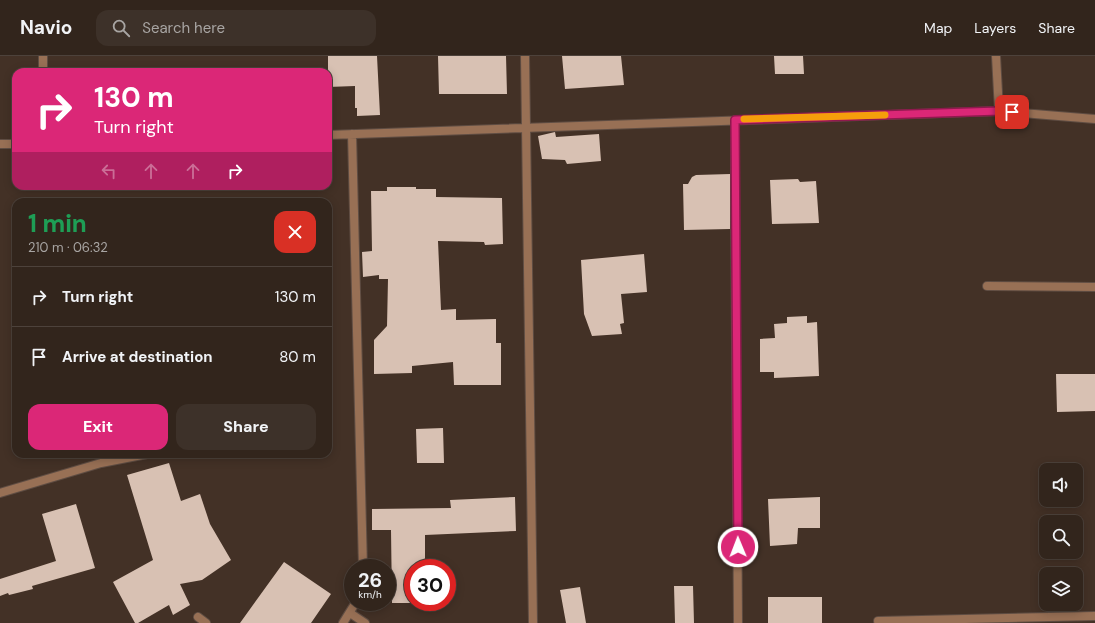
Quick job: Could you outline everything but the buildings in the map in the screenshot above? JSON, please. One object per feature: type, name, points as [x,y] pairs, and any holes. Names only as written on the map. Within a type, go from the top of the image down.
[{"type":"street","points":[[43,56],[43,68]]},
{"type":"street","points":[[525,56],[533,623]]},
{"type":"street","points":[[996,56],[999,111]]},
{"type":"street","points":[[332,134],[999,111],[1095,119]]},
{"type":"street","points":[[735,120],[738,623]]},
{"type":"street","points":[[352,134],[363,559]]},
{"type":"street","points":[[0,144],[12,144]]},
{"type":"street","points":[[987,286],[1095,287]]},
{"type":"street","points":[[0,493],[101,463],[127,458]]},
{"type":"street","points":[[343,623],[350,613],[365,623]]},
{"type":"street","points":[[878,621],[1095,616]]},
{"type":"street","points":[[198,617],[206,623]]},
{"type":"slow traffic","points":[[744,119],[885,115]]},
{"type":"route","points":[[738,547],[735,120],[999,111],[1012,112]]}]
